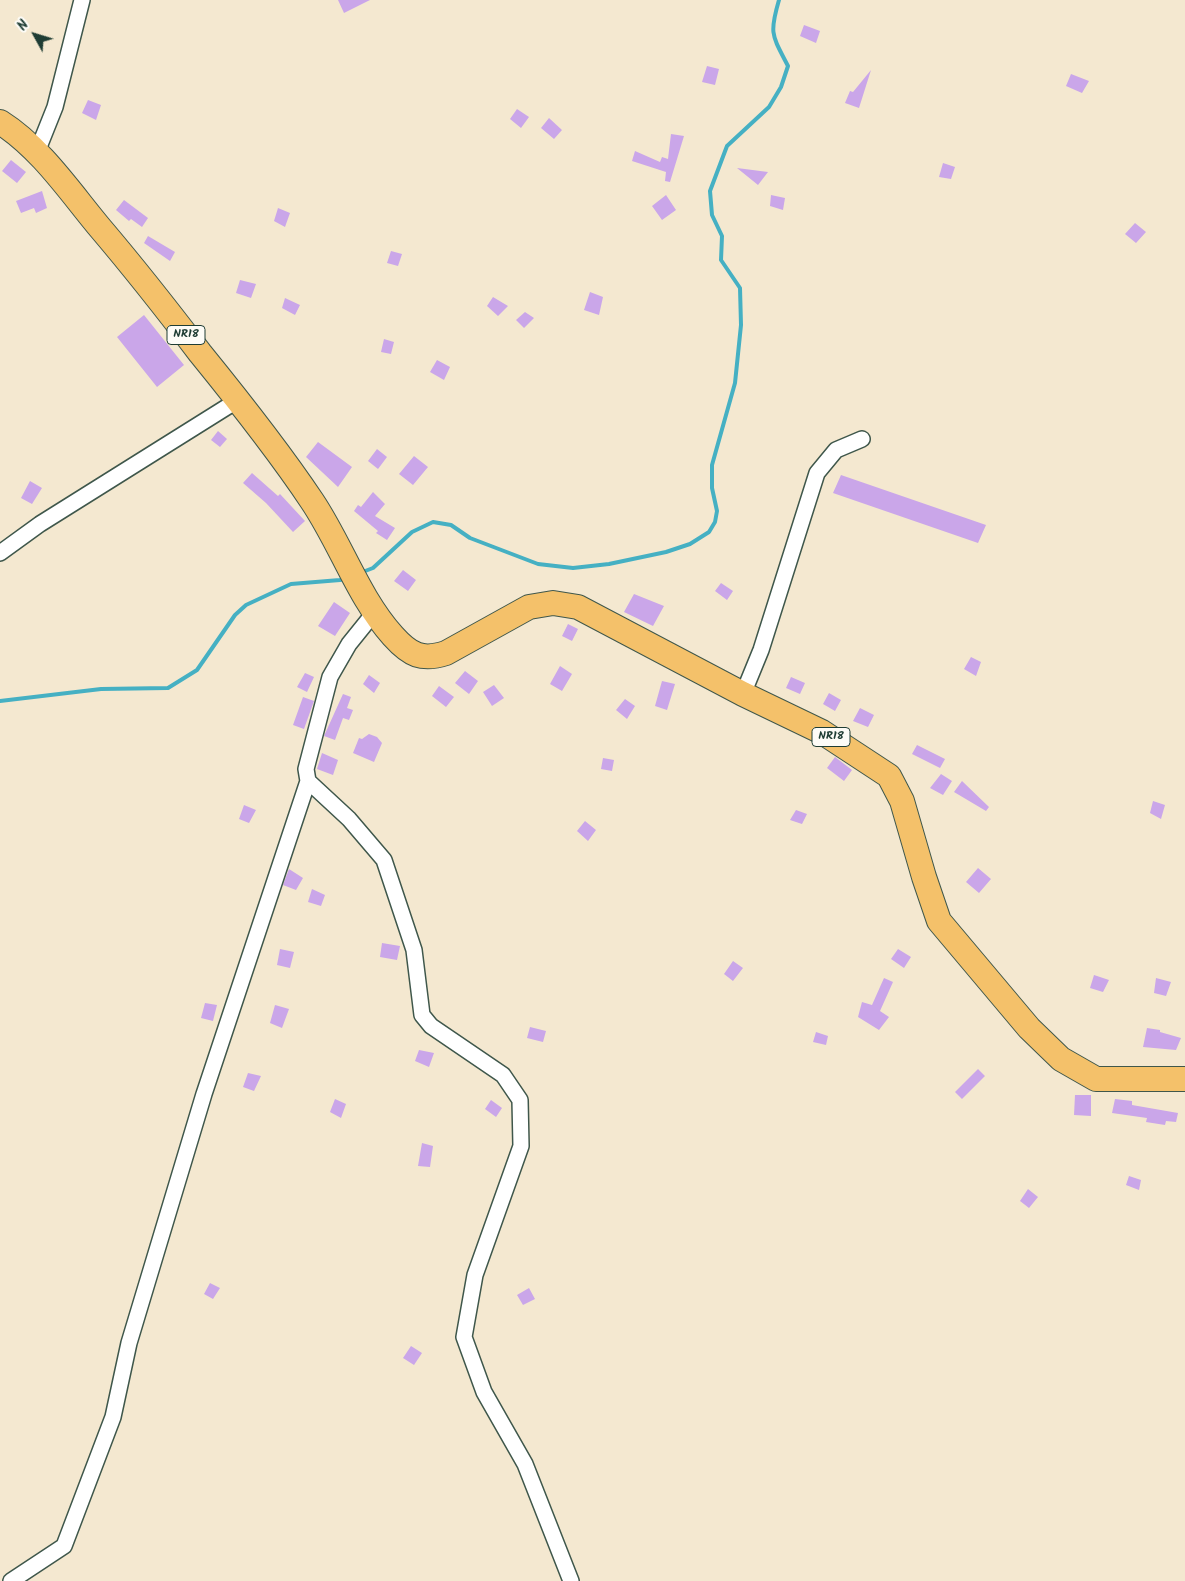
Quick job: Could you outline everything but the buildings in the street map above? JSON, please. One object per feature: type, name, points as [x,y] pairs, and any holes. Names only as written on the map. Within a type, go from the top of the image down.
[{"type":"main road","name":"NR18","points":[[0,122],[14,131],[37,152],[121,252],[238,400],[312,501],[371,605],[395,638],[416,656],[431,658],[446,653],[529,608],[553,603],[578,607],[743,694],[822,732],[889,776],[902,801],[924,877],[940,921],[1029,1028],[1060,1059],[1096,1078],[1185,1079]]},
{"type":"street","points":[[37,152],[55,107],[82,0]]},
{"type":"street","points":[[0,553],[40,524],[238,400]]},
{"type":"street","points":[[743,694],[761,650],[817,473],[836,450],[862,438]]},
{"type":"street","points":[[11,1581],[64,1546],[112,1416],[129,1343],[204,1094],[308,781],[306,769],[330,677],[371,605]]},
{"type":"street","points":[[308,781],[349,819],[384,860],[414,950],[422,1015],[430,1026],[503,1075],[520,1100],[521,1146],[476,1275],[464,1337],[484,1392],[525,1464],[571,1581]]},
{"type":"waterway","points":[[360,573],[373,568],[412,532],[433,522],[451,525],[470,538],[538,564],[573,568],[609,564],[666,552],[690,544],[709,532],[715,522],[717,511],[712,488],[712,465],[735,383],[741,325],[740,288],[721,260],[722,236],[712,215],[710,191],[727,146],[769,107],[781,87],[788,66],[775,40],[773,28],[779,0]]},
{"type":"waterway","points":[[0,701],[101,689],[168,688],[197,670],[235,615],[246,605],[291,584],[347,578]]}]
